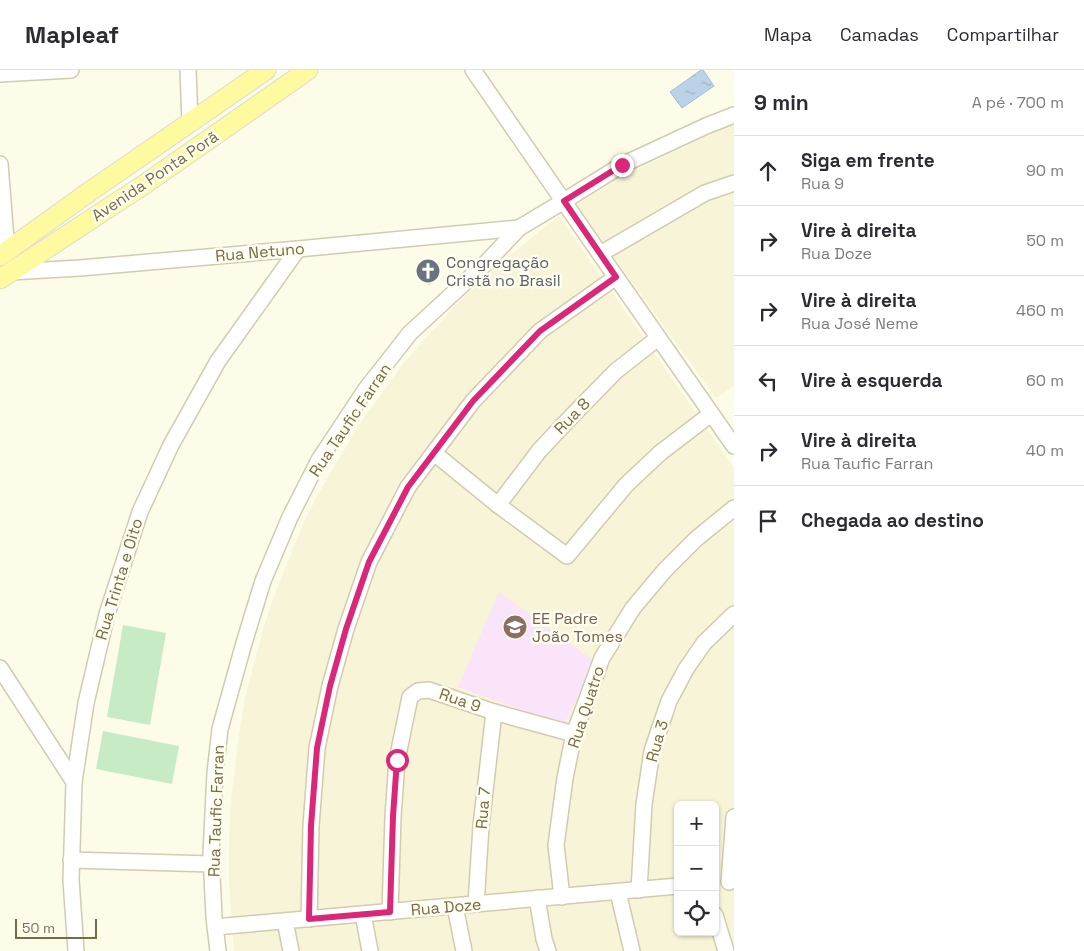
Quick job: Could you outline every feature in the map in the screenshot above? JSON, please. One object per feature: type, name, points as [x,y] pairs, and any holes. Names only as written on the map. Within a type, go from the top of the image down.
[{"type":"main road","name":"Avenida Ponta Porã","points":[[3,254],[130,163],[266,70]]},
{"type":"main road","name":"Avenida Ponta Porã","points":[[4,274],[145,184],[308,70]]},
{"type":"main road","points":[[130,163],[145,184]]},
{"type":"street","points":[[0,74],[71,70]]},
{"type":"street","points":[[188,70],[190,122]]},
{"type":"street","points":[[473,70],[734,446]]},
{"type":"street","name":"Rua Taufic Farran","points":[[218,951],[212,864],[215,773],[220,729],[263,581],[290,517],[324,452],[366,390],[410,333],[484,264],[519,228],[622,165],[734,115]]},
{"type":"street","points":[[0,164],[3,254]]},
{"type":"street","points":[[600,254],[705,193],[734,183]]},
{"type":"street","name":"Rua Netuno","points":[[4,274],[519,228]]},
{"type":"street","name":"Rua Trinta e Oito","points":[[76,951],[70,880],[74,782],[86,703],[107,614],[140,512],[171,445],[218,361],[298,249]]},
{"type":"street","points":[[309,919],[311,826],[317,748],[330,686],[346,629],[369,562],[408,487],[473,401],[540,331],[616,277]]},
{"type":"street","name":"Rua 8","points":[[498,505],[539,451],[558,431],[616,371],[658,338]]},
{"type":"street","points":[[434,453],[498,505],[566,556],[626,484],[660,453],[712,414]]},
{"type":"street","name":"Rua Quatro","points":[[562,897],[556,845],[565,778],[574,734],[602,658],[634,608],[665,570],[696,539],[734,508]]},
{"type":"street","name":"Rua 3","points":[[639,890],[644,804],[652,751],[669,701],[704,643],[734,614]]},
{"type":"street","points":[[0,668],[74,782]]},
{"type":"street","name":"Rua 9","points":[[390,912],[397,760],[410,697],[418,690],[429,690],[494,712],[574,734]]},
{"type":"street","name":"Rua 7","points":[[476,904],[484,799],[494,712]]},
{"type":"street","points":[[726,882],[734,817]]},
{"type":"street","points":[[71,860],[212,864]]},
{"type":"street","name":"Rua Doze","points":[[215,927],[674,886]]},
{"type":"street","points":[[618,892],[632,951]]},
{"type":"street","points":[[537,898],[548,951]]},
{"type":"street","points":[[455,906],[464,951]]},
{"type":"street","points":[[363,914],[370,951]]},
{"type":"street","points":[[285,921],[291,951]]},
{"type":"street","points":[[719,927],[726,951]]},
{"type":"shaded area","points":[[734,125],[734,386],[716,398],[576,205],[623,176],[728,126]]},
{"type":"shaded area","points":[[559,216],[734,468],[734,951],[234,951],[229,883],[230,809],[245,698],[264,626],[304,522],[321,489],[359,425],[403,364],[452,309],[506,258]]},
{"type":"shaded area","name":"EE Padre João Tomes","points":[[499,592],[594,661],[564,725],[458,687]]},
{"type":"green space","points":[[123,625],[166,633],[150,725],[107,717]]},
{"type":"green space","points":[[103,731],[179,746],[172,784],[96,769]]},
{"type":"water","points":[[703,70],[714,86],[682,108],[670,92]]},
{"type":"building","name":"Congregação Cristã no Brasil","points":[[426,259],[440,273],[429,285],[416,270]]},
{"type":"place","name":"Congregação Cristã no Brasil","points":[[428,271]]},
{"type":"place","name":"EE Padre João Tomes","points":[[515,627]]},
{"type":"route","points":[[397,760],[390,912],[309,919],[311,826],[317,748],[330,686],[346,629],[369,562],[408,487],[473,401],[540,331],[616,277],[564,201],[622,165]]}]
